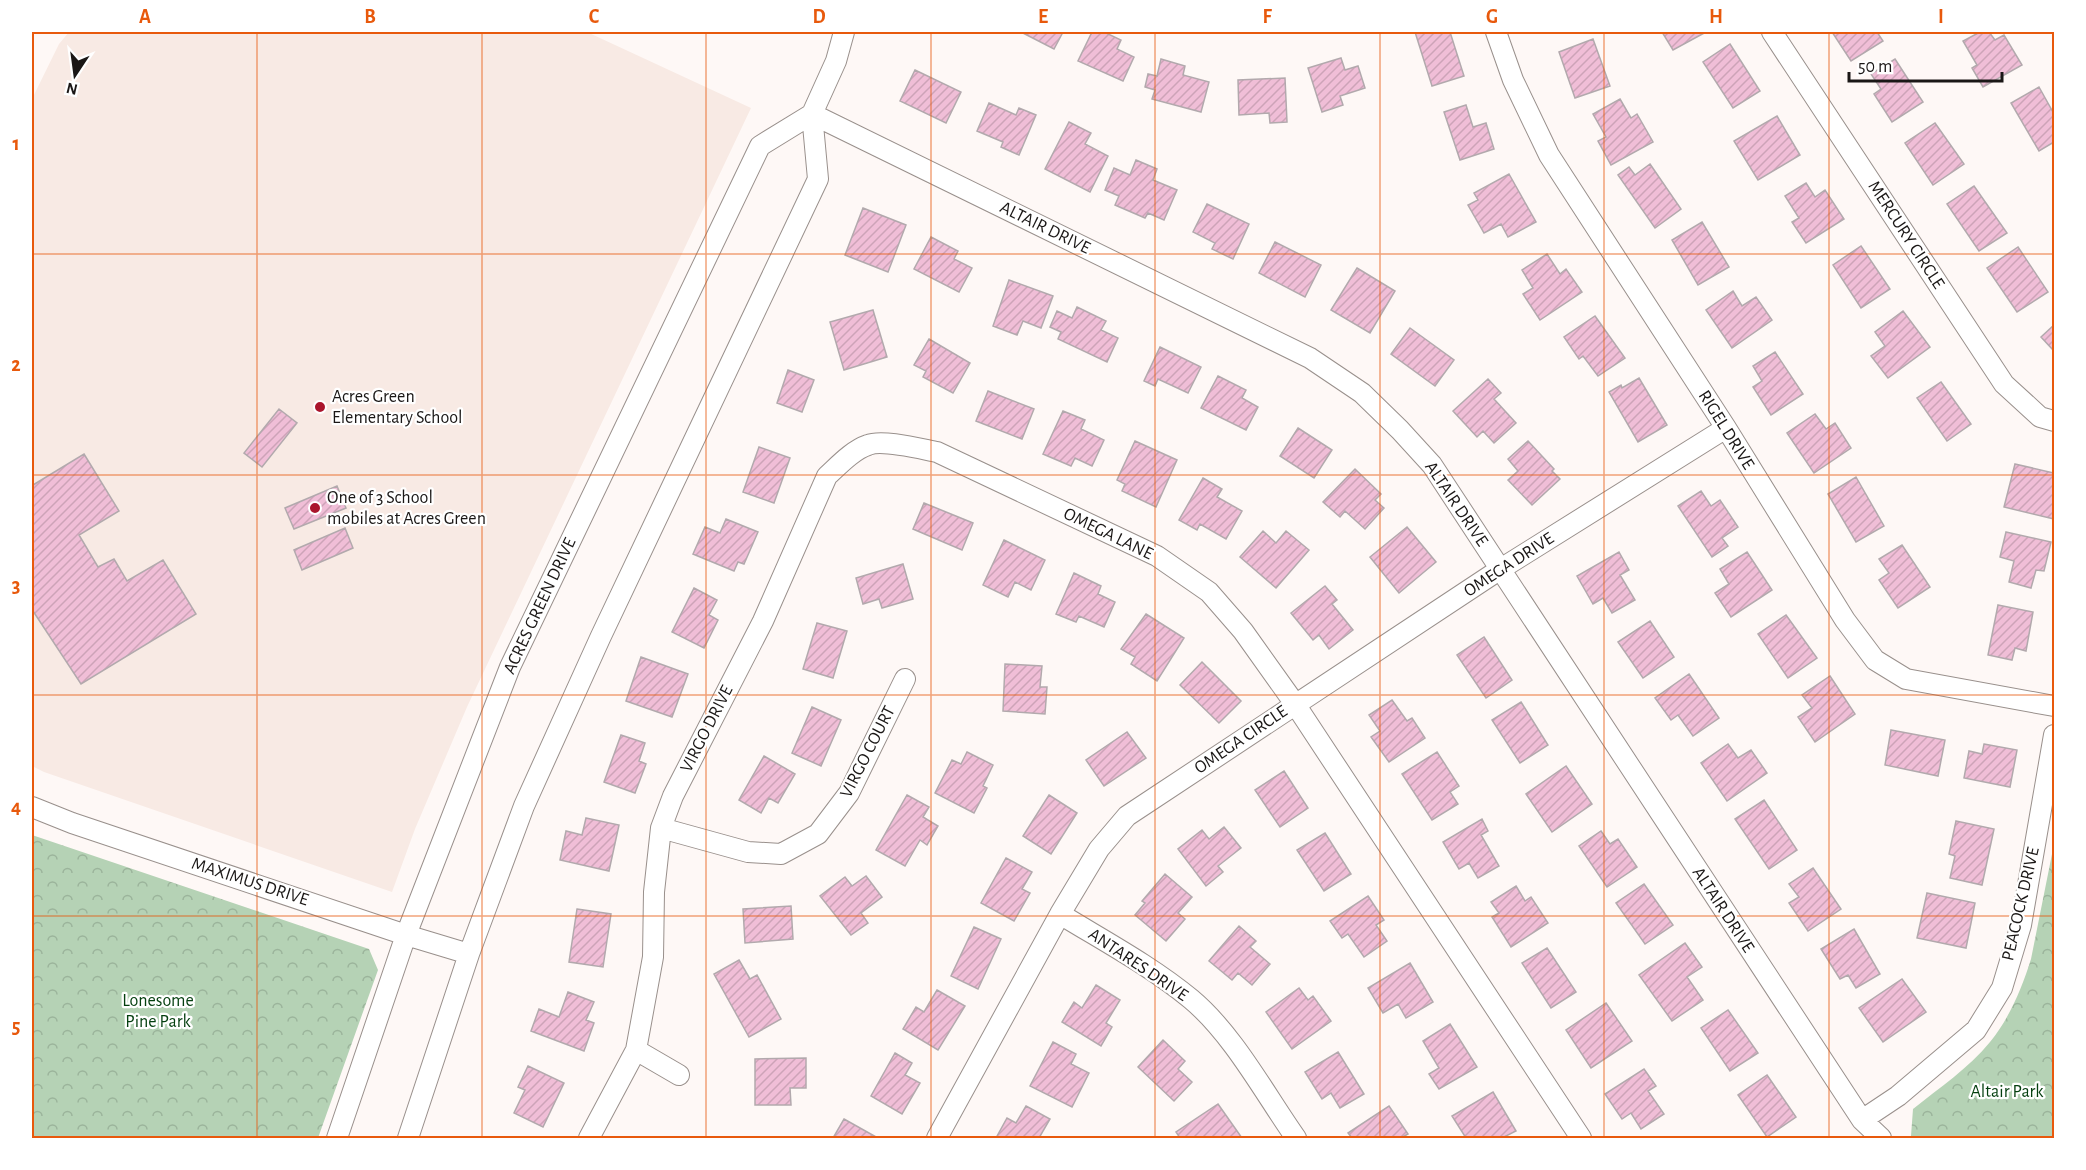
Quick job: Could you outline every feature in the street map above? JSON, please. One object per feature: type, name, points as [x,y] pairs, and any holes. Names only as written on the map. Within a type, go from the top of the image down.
[{"type":"street","points":[[408,1138],[469,954],[524,806],[601,636],[818,179],[812,114],[836,61],[844,32]]},
{"type":"street","name":"RIGEL DRIVE","points":[[1496,32],[1514,81],[1549,156],[1726,428],[1845,620],[1875,660],[1906,678],[2055,706]]},
{"type":"street","name":"MERCURY CIRCLE","points":[[1772,32],[2004,384],[2040,417],[2055,421]]},
{"type":"street","name":"ALTAIR DRIVE","points":[[812,114],[1310,358],[1362,393],[1432,465],[1862,1120],[1881,1138]]},
{"type":"street","name":"ACRES GREEN DRIVE","points":[[337,1138],[406,935],[510,667],[760,146],[812,114]]},
{"type":"street","name":"OMEGA DRIVE","points":[[1295,704],[1499,570],[1726,428]]},
{"type":"street","name":"OMEGA LANE","points":[[869,444],[905,445],[937,452],[1157,556],[1209,592],[1244,631],[1295,704]]},
{"type":"street","name":"VIRGO DRIVE","points":[[589,1138],[636,1050],[653,957],[654,892],[661,828],[673,796],[763,621],[827,476],[843,461],[869,444]]},
{"type":"street","name":"VIRGO COURT","points":[[661,828],[748,852],[781,854],[818,834],[849,793],[905,679]]},
{"type":"street","name":"OMEGA CIRCLE","points":[[937,1138],[1060,914],[1099,849],[1128,816],[1295,704],[1581,1138]]},
{"type":"street","name":"PEACOCK DRIVE","points":[[1862,1120],[1898,1096],[1976,1030],[2002,988],[2021,925],[2055,735]]},
{"type":"street","name":"MAXIMUS DRIVE","points":[[32,807],[72,823],[469,954]]},
{"type":"street","name":"ANTARES DRIVE","points":[[1060,914],[1150,970],[1192,1000],[1224,1033],[1296,1138]]},
{"type":"street","points":[[636,1050],[679,1075]]},
{"type":"shaded area","name":"Acres Green Elementary School","points":[[69,32],[587,32],[751,108],[467,707],[415,829],[392,892],[32,766],[32,99],[59,44]]},
{"type":"green space","name":"Lonesome Pine Park","points":[[32,835],[369,949],[378,970],[318,1138],[32,1138]]},
{"type":"green space","name":"Altair Park","points":[[2054,844],[2054,1138],[1914,1138],[1911,1136],[1913,1109],[1982,1051],[1997,1033],[2014,1003],[2031,959]]},
{"type":"building","points":[[1021,32],[1063,32],[1054,49]]},
{"type":"building","points":[[1092,32],[1104,32],[1121,40],[1117,49],[1134,57],[1123,81],[1078,61]]},
{"type":"building","points":[[1415,32],[1450,32],[1464,76],[1432,86]]},
{"type":"building","points":[[1662,32],[1706,32],[1673,50]]},
{"type":"building","points":[[1832,32],[1877,32],[1883,41],[1851,61]]},
{"type":"building","points":[[1980,32],[1989,32],[1995,40],[2004,35],[2022,65],[1983,87],[1972,68],[1977,65],[1963,41]]},
{"type":"building","points":[[1593,39],[1610,86],[1575,98],[1559,52]]},
{"type":"building","points":[[1730,44],[1760,91],[1733,108],[1703,62]]},
{"type":"building","points":[[1341,58],[1345,70],[1358,66],[1365,88],[1340,96],[1343,105],[1322,112],[1308,68]]},
{"type":"building","points":[[1161,59],[1185,66],[1183,75],[1209,82],[1201,112],[1152,99],[1155,90],[1145,87],[1148,74],[1157,76]]},
{"type":"building","points":[[1895,59],[1923,102],[1892,122],[1874,94],[1881,89],[1871,74]]},
{"type":"building","points":[[915,70],[961,92],[946,123],[900,101]]},
{"type":"building","points":[[1285,78],[1287,122],[1270,123],[1269,113],[1239,115],[1238,80]]},
{"type":"building","points":[[2039,87],[2054,114],[2054,142],[2039,151],[2011,103]]},
{"type":"building","points":[[1620,99],[1631,118],[1637,114],[1653,142],[1611,165],[1598,141],[1606,137],[1593,114]]},
{"type":"building","points":[[989,103],[1016,115],[1019,108],[1036,115],[1019,155],[1001,147],[1003,142],[977,131]]},
{"type":"building","points":[[1466,105],[1473,127],[1486,123],[1494,149],[1460,160],[1444,112]]},
{"type":"building","points":[[1777,116],[1800,155],[1758,180],[1734,141]]},
{"type":"building","points":[[1069,122],[1091,133],[1085,144],[1108,156],[1090,192],[1045,169]]},
{"type":"building","points":[[1935,123],[1964,164],[1933,185],[1905,143]]},
{"type":"building","points":[[1136,160],[1157,169],[1153,180],[1177,190],[1164,220],[1148,213],[1145,218],[1115,205],[1119,196],[1105,190],[1114,168],[1130,175]]},
{"type":"building","points":[[1650,164],[1681,209],[1655,228],[1618,175],[1629,167],[1635,175]]},
{"type":"building","points":[[1509,174],[1536,222],[1508,237],[1501,224],[1484,233],[1468,205],[1478,200],[1474,193]]},
{"type":"building","points":[[1806,183],[1815,197],[1825,190],[1844,219],[1806,243],[1792,222],[1799,218],[1785,196]]},
{"type":"building","points":[[1974,186],[2007,233],[1979,251],[1947,204]]},
{"type":"building","points":[[1207,204],[1249,224],[1233,259],[1212,249],[1215,243],[1193,232]]},
{"type":"building","points":[[863,208],[906,225],[888,272],[845,255]]},
{"type":"building","points":[[1702,222],[1729,267],[1698,285],[1672,240]]},
{"type":"building","points":[[931,237],[958,251],[954,259],[972,268],[959,292],[914,269]]},
{"type":"building","points":[[1275,242],[1321,265],[1305,297],[1259,273]]},
{"type":"building","points":[[1861,246],[1890,289],[1861,308],[1833,265]]},
{"type":"building","points":[[2018,247],[2048,292],[2017,312],[1987,268]]},
{"type":"building","points":[[1547,254],[1560,274],[1566,269],[1582,292],[1540,320],[1523,294],[1533,288],[1522,270]]},
{"type":"building","points":[[1357,268],[1395,291],[1370,333],[1331,310]]},
{"type":"building","points":[[1009,280],[1053,296],[1041,328],[1023,321],[1017,335],[993,326]]},
{"type":"building","points":[[1733,291],[1742,306],[1756,297],[1772,320],[1732,348],[1706,310]]},
{"type":"building","points":[[1077,307],[1106,321],[1101,330],[1118,338],[1107,362],[1058,339],[1061,332],[1050,327],[1057,311],[1072,318]]},
{"type":"building","points":[[873,310],[887,357],[844,370],[830,322]]},
{"type":"building","points":[[1903,311],[1930,347],[1888,378],[1871,356],[1885,346],[1875,332]]},
{"type":"building","points":[[1595,316],[1625,358],[1598,376],[1583,356],[1579,359],[1564,337]]},
{"type":"building","points":[[2054,325],[2054,351],[2041,337]]},
{"type":"building","points":[[1410,328],[1454,360],[1435,386],[1391,354]]},
{"type":"building","points":[[929,339],[970,363],[953,393],[923,377],[926,371],[914,365]]},
{"type":"building","points":[[1160,347],[1201,367],[1188,393],[1158,379],[1155,386],[1144,381]]},
{"type":"building","points":[[1775,352],[1803,394],[1771,415],[1753,387],[1762,381],[1753,366]]},
{"type":"building","points":[[788,370],[814,380],[802,412],[777,403]]},
{"type":"building","points":[[1218,376],[1246,390],[1242,398],[1258,407],[1246,430],[1201,408]]},
{"type":"building","points":[[1639,378],[1667,425],[1638,442],[1609,392],[1621,385],[1622,388]]},
{"type":"building","points":[[1488,379],[1501,393],[1494,399],[1516,423],[1494,443],[1483,431],[1477,437],[1453,411]]},
{"type":"building","points":[[1941,382],[1971,424],[1947,441],[1917,398]]},
{"type":"building","points":[[988,391],[1034,409],[1022,439],[976,421]]},
{"type":"building","points":[[279,409],[297,423],[262,467],[244,453]]},
{"type":"building","points":[[1063,411],[1085,420],[1081,429],[1104,440],[1092,466],[1075,458],[1071,466],[1043,454]]},
{"type":"building","points":[[1815,414],[1826,429],[1835,423],[1851,448],[1814,473],[1787,433]]},
{"type":"building","points":[[1298,428],[1332,450],[1314,478],[1280,456]]},
{"type":"building","points":[[1135,441],[1177,460],[1156,507],[1122,491],[1125,484],[1117,480]]},
{"type":"building","points":[[1528,441],[1554,469],[1552,471],[1560,479],[1532,505],[1508,480],[1518,471],[1508,459]]},
{"type":"building","points":[[759,447],[790,458],[774,503],[743,492]]},
{"type":"building","points":[[84,454],[119,511],[79,535],[98,567],[114,559],[127,581],[163,560],[196,614],[81,684],[32,612],[32,482],[33,485]]},
{"type":"building","points":[[2015,464],[2054,473],[2054,519],[2004,507]]},
{"type":"building","points":[[1355,469],[1381,494],[1375,500],[1384,508],[1365,529],[1345,511],[1340,517],[1323,502]]},
{"type":"building","points":[[1856,477],[1884,526],[1856,542],[1828,494]]},
{"type":"building","points":[[1203,478],[1222,489],[1217,497],[1242,511],[1226,539],[1200,524],[1197,530],[1179,520]]},
{"type":"building","name":"One of 3 School mobiles at Acres Green","points":[[337,486],[346,508],[294,529],[285,508]]},
{"type":"building","points":[[1701,491],[1711,506],[1720,500],[1738,527],[1722,538],[1728,546],[1712,557],[1678,506]]},
{"type":"building","points":[[924,503],[973,523],[962,550],[913,529]]},
{"type":"building","points":[[726,519],[758,532],[744,564],[738,562],[734,571],[693,554],[705,527],[720,533]]},
{"type":"building","points":[[1407,527],[1436,562],[1399,593],[1370,557]]},
{"type":"building","name":"One of 3 School mobiles at Acres Green","points":[[345,528],[353,548],[302,570],[294,550]]},
{"type":"building","points":[[1263,531],[1276,543],[1286,531],[1309,550],[1276,588],[1240,557]]},
{"type":"building","points":[[2006,532],[2051,542],[2044,571],[2036,570],[2031,588],[2009,582],[2014,561],[2000,557]]},
{"type":"building","points":[[1004,540],[1045,560],[1031,590],[1015,582],[1008,597],[983,585]]},
{"type":"building","points":[[1902,545],[1930,587],[1898,608],[1879,580],[1889,573],[1879,559]]},
{"type":"building","points":[[1619,552],[1629,570],[1620,575],[1635,600],[1612,613],[1603,598],[1593,604],[1577,576]]},
{"type":"building","points":[[1747,552],[1772,590],[1731,617],[1715,593],[1729,584],[1720,569]]},
{"type":"building","points":[[903,564],[913,599],[882,608],[879,599],[863,604],[856,578]]},
{"type":"building","points":[[1074,573],[1101,586],[1098,594],[1115,602],[1104,627],[1079,616],[1076,622],[1056,614]]},
{"type":"building","points":[[1325,586],[1337,600],[1332,604],[1353,630],[1329,649],[1319,635],[1313,640],[1291,613]]},
{"type":"building","points":[[694,588],[717,600],[709,615],[718,620],[704,648],[672,632]]},
{"type":"building","points":[[1998,605],[2033,612],[2026,651],[2015,648],[2012,660],[1988,655]]},
{"type":"building","points":[[1146,614],[1184,638],[1157,681],[1131,664],[1135,657],[1121,649]]},
{"type":"building","points":[[1786,615],[1817,658],[1788,678],[1758,634]]},
{"type":"building","points":[[1650,621],[1674,657],[1643,678],[1618,642]]},
{"type":"building","points":[[817,623],[847,631],[833,678],[803,669]]},
{"type":"building","points":[[1484,637],[1512,680],[1486,698],[1457,655]]},
{"type":"building","points":[[641,657],[688,674],[672,717],[626,701]]},
{"type":"building","points":[[1202,662],[1241,701],[1219,723],[1180,685]]},
{"type":"building","points":[[1005,664],[1042,666],[1040,687],[1047,687],[1045,714],[1003,711]]},
{"type":"building","points":[[1689,674],[1719,718],[1693,736],[1678,715],[1671,720],[1655,698]]},
{"type":"building","points":[[1830,676],[1855,714],[1815,742],[1798,717],[1812,708],[1802,695]]},
{"type":"building","points":[[1392,700],[1407,721],[1412,718],[1425,738],[1389,762],[1371,737],[1380,731],[1369,715]]},
{"type":"building","points":[[1521,702],[1548,745],[1520,763],[1492,720]]},
{"type":"building","points":[[812,707],[841,720],[821,766],[792,753]]},
{"type":"building","points":[[1891,730],[1945,740],[1938,776],[1885,765]]},
{"type":"building","points":[[1127,732],[1146,758],[1104,786],[1086,760]]},
{"type":"building","points":[[621,735],[645,743],[639,761],[646,764],[635,793],[604,782]]},
{"type":"building","points":[[1728,744],[1738,758],[1751,750],[1767,773],[1727,801],[1701,763]]},
{"type":"building","points":[[1984,744],[2017,750],[2010,787],[1964,778],[1969,751],[1982,754]]},
{"type":"building","points":[[967,752],[993,765],[983,786],[987,788],[974,813],[935,793],[952,760],[961,764]]},
{"type":"building","points":[[1437,752],[1459,786],[1450,792],[1458,804],[1432,820],[1402,774]]},
{"type":"building","points":[[764,756],[795,774],[778,803],[769,798],[761,813],[739,800]]},
{"type":"building","points":[[1566,766],[1592,804],[1552,832],[1526,794]]},
{"type":"building","points":[[1284,771],[1308,808],[1280,827],[1255,790]]},
{"type":"building","points":[[907,795],[929,807],[923,817],[938,826],[927,845],[920,840],[905,866],[876,850]]},
{"type":"building","points":[[1049,795],[1077,813],[1051,854],[1023,836]]},
{"type":"building","points":[[1764,800],[1797,850],[1769,869],[1735,819]]},
{"type":"building","points":[[586,818],[619,825],[609,871],[560,860],[566,831],[582,835]]},
{"type":"building","points":[[1482,819],[1488,831],[1481,835],[1499,866],[1478,878],[1469,863],[1459,869],[1443,842]]},
{"type":"building","points":[[1956,821],[1994,829],[1982,885],[1950,878],[1955,856],[1949,854]]},
{"type":"building","points":[[1224,827],[1241,848],[1218,866],[1223,872],[1206,886],[1178,849],[1202,830],[1209,839]]},
{"type":"building","points":[[1601,831],[1610,844],[1618,839],[1637,867],[1607,887],[1579,846]]},
{"type":"building","points":[[1325,833],[1351,874],[1324,891],[1297,850]]},
{"type":"building","points":[[1006,858],[1032,872],[1022,889],[1030,893],[1014,921],[981,903]]},
{"type":"building","points":[[1813,868],[1841,909],[1808,931],[1789,903],[1799,897],[1789,884]]},
{"type":"building","points":[[1165,874],[1192,897],[1178,913],[1185,919],[1166,941],[1135,915],[1145,903],[1142,901]]},
{"type":"building","points":[[866,876],[882,897],[861,913],[868,923],[851,935],[820,896],[845,877],[852,886]]},
{"type":"building","points":[[1644,884],[1673,925],[1645,944],[1616,903]]},
{"type":"building","points":[[1516,886],[1525,901],[1531,897],[1548,923],[1511,947],[1492,917],[1499,913],[1491,902]]},
{"type":"building","points":[[1927,893],[1975,903],[1966,948],[1917,938]]},
{"type":"building","points":[[1368,896],[1384,920],[1376,925],[1387,941],[1364,957],[1348,934],[1342,938],[1330,921]]},
{"type":"building","points":[[791,906],[793,939],[745,943],[743,909]]},
{"type":"building","points":[[577,909],[611,914],[603,967],[569,962]]},
{"type":"building","points":[[1239,926],[1256,941],[1250,947],[1270,964],[1252,985],[1238,973],[1232,980],[1209,961]]},
{"type":"building","points":[[974,927],[1001,939],[978,989],[951,976]]},
{"type":"building","points":[[1854,929],[1880,974],[1856,988],[1848,975],[1840,979],[1821,949]]},
{"type":"building","points":[[1685,943],[1702,967],[1687,977],[1703,1000],[1672,1021],[1639,975]]},
{"type":"building","points":[[1547,948],[1576,992],[1551,1008],[1522,963]]},
{"type":"building","points":[[739,960],[750,979],[757,975],[781,1019],[749,1037],[714,974]]},
{"type":"building","points":[[1410,963],[1433,1002],[1406,1018],[1398,1004],[1383,1013],[1368,988]]},
{"type":"building","points":[[1902,979],[1926,1012],[1883,1042],[1859,1008]]},
{"type":"building","points":[[1096,985],[1120,1000],[1106,1023],[1112,1027],[1101,1046],[1062,1022],[1074,1002],[1082,1008]]},
{"type":"building","points":[[1299,988],[1308,1000],[1313,996],[1331,1021],[1292,1049],[1266,1012]]},
{"type":"building","points":[[937,990],[965,1006],[938,1050],[903,1029],[916,1007],[924,1012]]},
{"type":"building","points":[[568,992],[594,1002],[586,1020],[594,1023],[584,1051],[531,1031],[539,1009],[559,1017]]},
{"type":"building","points":[[1606,1003],[1632,1041],[1591,1068],[1566,1030]]},
{"type":"building","points":[[1728,1010],[1758,1053],[1730,1071],[1701,1028]]},
{"type":"building","points":[[1450,1024],[1477,1067],[1439,1089],[1429,1074],[1439,1068],[1423,1041]]},
{"type":"building","points":[[1163,1040],[1185,1061],[1178,1069],[1192,1082],[1174,1101],[1138,1067]]},
{"type":"building","points":[[1053,1042],[1076,1054],[1071,1064],[1089,1073],[1072,1107],[1030,1086]]},
{"type":"building","points":[[1338,1052],[1364,1094],[1340,1108],[1331,1093],[1322,1099],[1305,1072]]},
{"type":"building","points":[[895,1053],[912,1063],[905,1075],[920,1083],[902,1114],[871,1096]]},
{"type":"building","points":[[806,1058],[806,1088],[790,1088],[791,1105],[755,1105],[755,1059]]},
{"type":"building","points":[[528,1066],[564,1083],[543,1127],[514,1113],[525,1090],[518,1087]]},
{"type":"building","points":[[1644,1069],[1656,1086],[1648,1091],[1664,1114],[1641,1129],[1631,1113],[1622,1119],[1605,1094]]},
{"type":"building","points":[[1767,1075],[1796,1117],[1767,1137],[1738,1095]]},
{"type":"building","points":[[1493,1092],[1516,1131],[1502,1138],[1466,1138],[1452,1116]]},
{"type":"building","points":[[1218,1104],[1242,1138],[1180,1138],[1176,1132]]},
{"type":"building","points":[[1026,1106],[1050,1119],[1039,1138],[996,1138],[1007,1118],[1016,1123]]},
{"type":"building","points":[[1389,1106],[1408,1134],[1401,1138],[1352,1138],[1348,1133]]},
{"type":"building","points":[[844,1119],[878,1138],[833,1138]]},
{"type":"place","name":"Acres Green Elementary School","points":[[320,407]]},
{"type":"place","name":"One of 3 School mobiles at Acres Green","points":[[315,508]]}]
